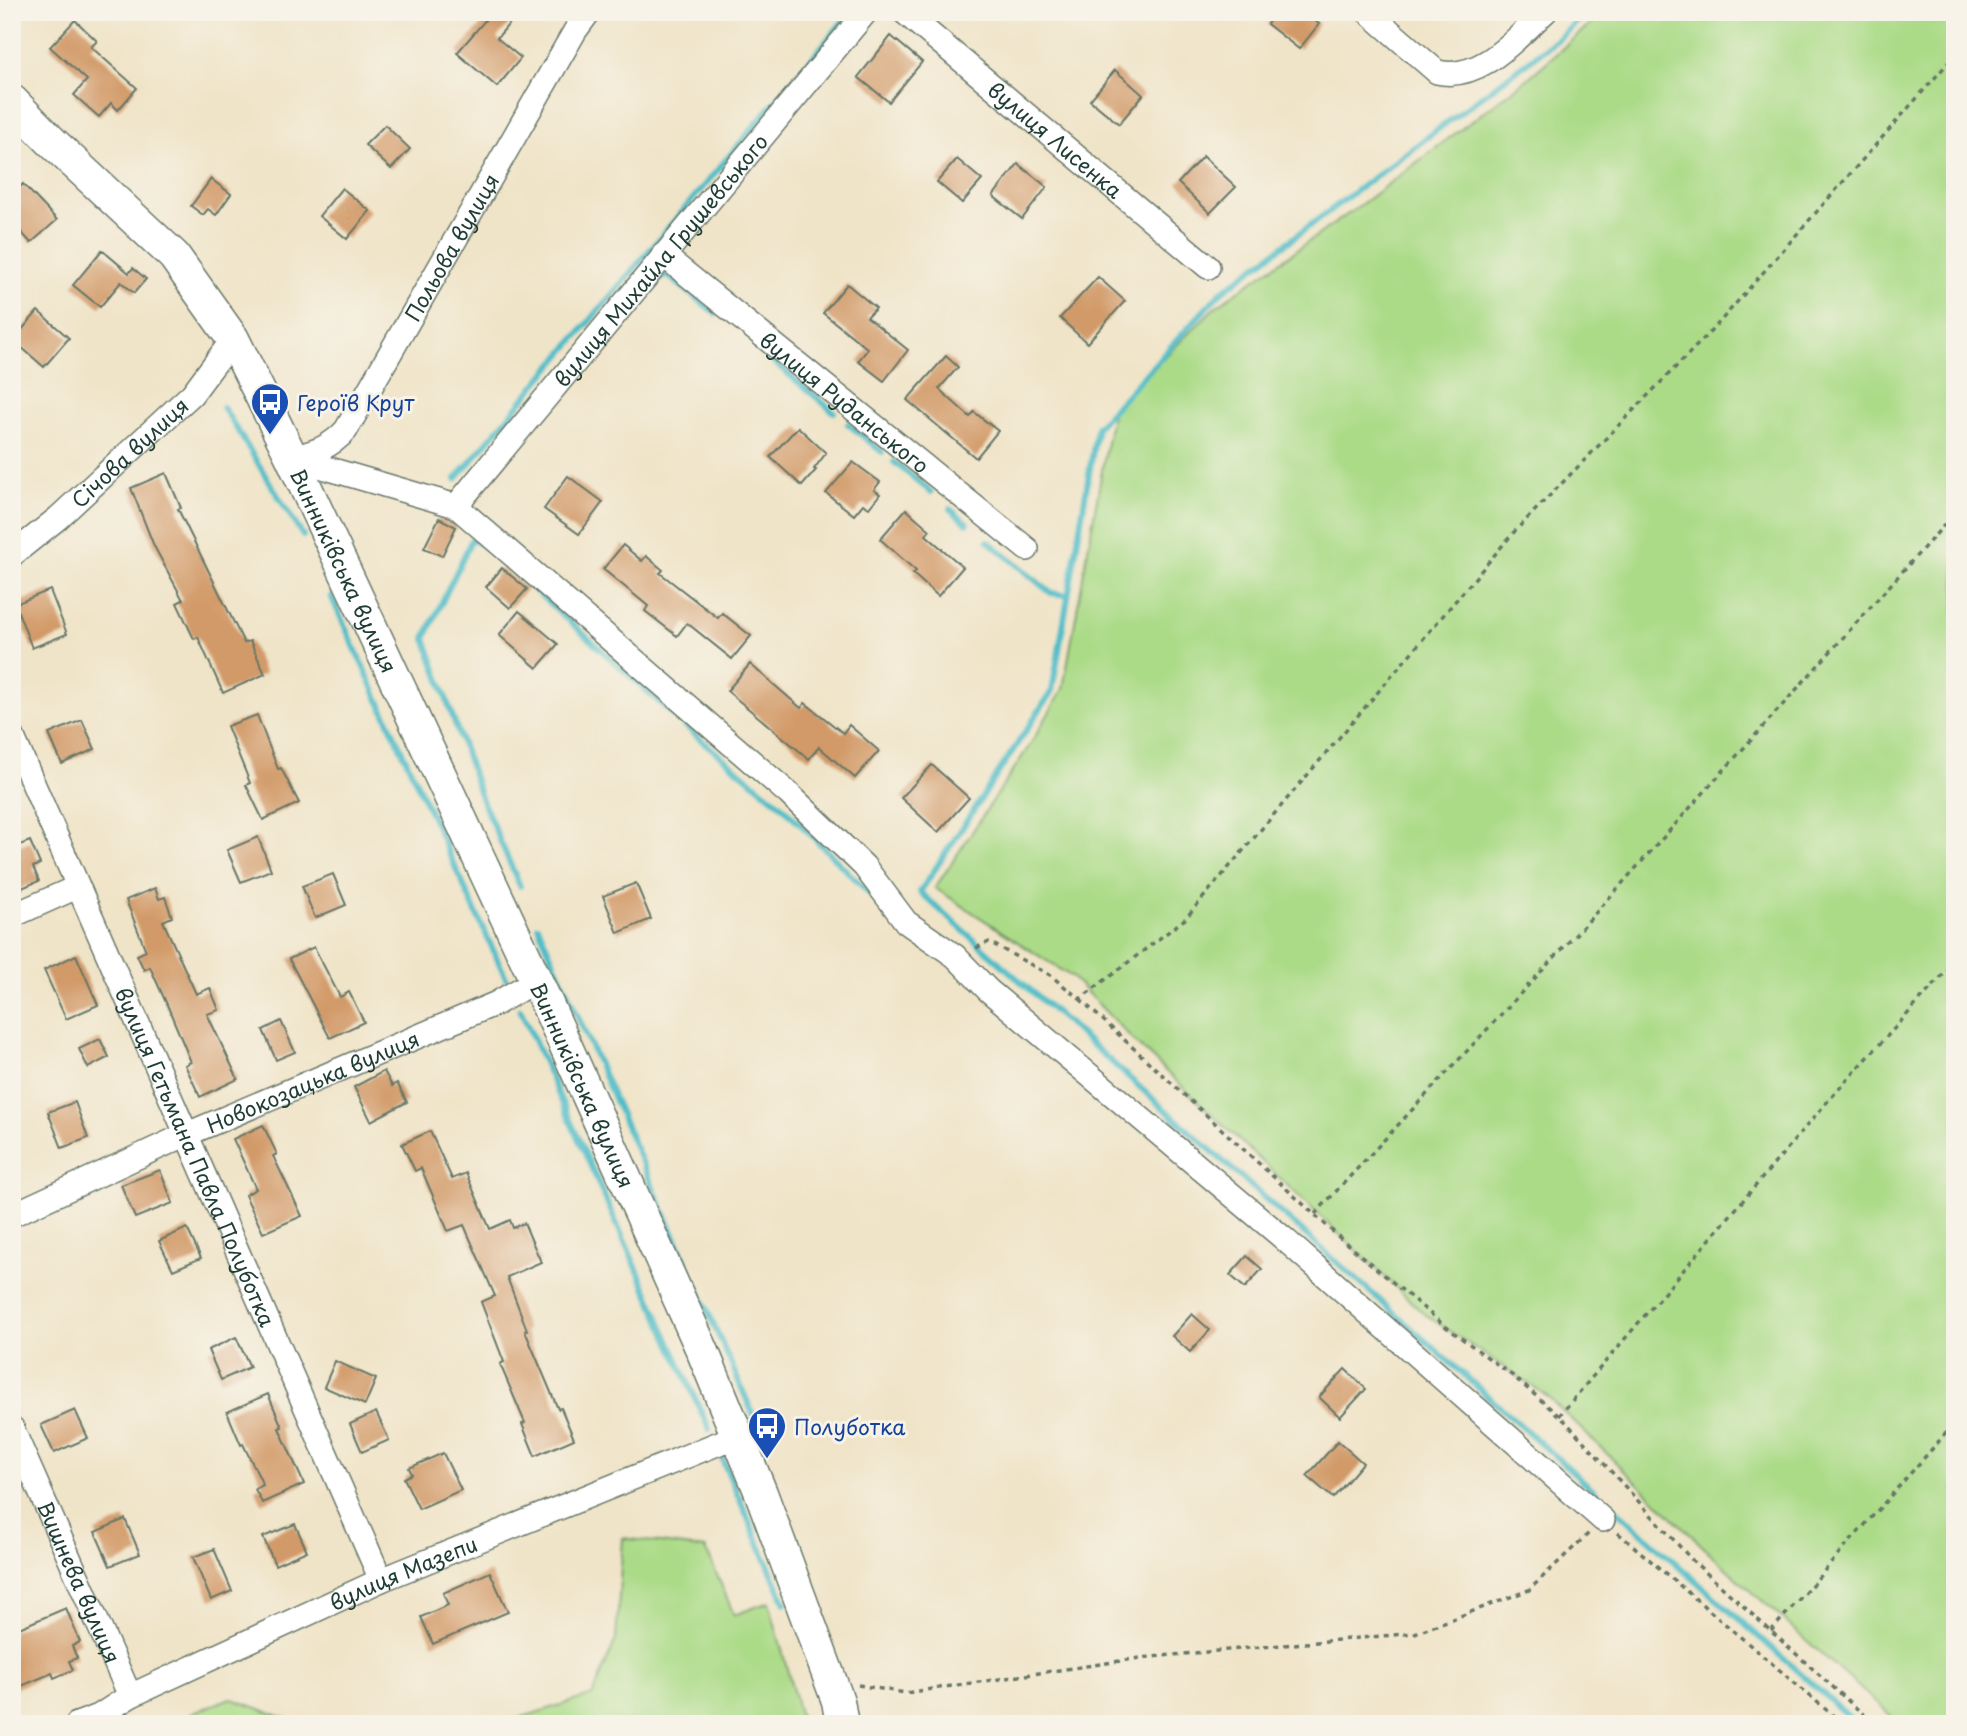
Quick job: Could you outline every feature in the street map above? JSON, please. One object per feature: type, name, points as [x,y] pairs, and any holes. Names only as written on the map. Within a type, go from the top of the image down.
[{"type":"main road","name":"Винниківська вулиця","points":[[12,102],[174,256],[233,340],[292,458],[536,980],[739,1435],[838,1701],[842,1724]]},
{"type":"street","name":"Польова вулиця","points":[[292,458],[323,449],[336,441],[346,430],[575,31],[589,12]]},
{"type":"street","name":"вулиця Михайла Грушевського","points":[[456,506],[866,12]]},
{"type":"street","name":"вулиця Лисенка","points":[[904,12],[1208,267]]},
{"type":"street","points":[[1368,12],[1437,72],[1451,75],[1465,73],[1491,59],[1545,12]]},
{"type":"street","name":"вулиця Руданського","points":[[663,255],[1027,549]]},
{"type":"street","name":"Січова вулиця","points":[[12,555],[58,518],[192,394],[233,340]]},
{"type":"street","name":"Винниківська вулиця","points":[[292,458],[456,506],[789,794],[864,866],[906,922],[955,956],[988,990],[1282,1237],[1603,1520]]},
{"type":"street","name":"вулиця Гетьмана Павла Полуботка","points":[[12,735],[381,1580]]},
{"type":"street","points":[[12,916],[77,887]]},
{"type":"street","name":"Новокозацька вулиця","points":[[12,1215],[185,1135],[497,1003],[536,980]]},
{"type":"street","name":"Вишнева вулиця","points":[[12,1429],[130,1696]]},
{"type":"street","name":"вулиця Мазепи","points":[[76,1724],[99,1716],[130,1696],[381,1580],[739,1435]]},
{"type":"path","points":[[1080,999],[1185,919],[1514,532],[1716,326],[1955,55]]},
{"type":"path","points":[[1315,1214],[1591,918],[1955,513]]},
{"type":"path","points":[[955,956],[989,942],[1050,975],[1080,999],[1315,1214],[1445,1326],[1513,1376],[1559,1416],[1693,1561],[1874,1724]]},
{"type":"path","points":[[1559,1416],[1826,1102],[1955,962]]},
{"type":"path","points":[[1771,1631],[1955,1423]]},
{"type":"path","points":[[830,1680],[905,1693],[1140,1658],[1415,1633],[1529,1590],[1603,1520],[1843,1724]]},
{"type":"green space","points":[[1604,12],[1955,12],[1955,1724],[1900,1724],[1718,1561],[1548,1397],[1423,1313],[1136,1043],[1073,978],[935,888],[1030,745],[1063,689],[1113,409],[1214,308],[1355,209],[1526,80]]},
{"type":"green space","points":[[623,1538],[706,1549],[734,1615],[769,1602],[802,1724],[500,1724],[593,1695],[616,1639]]},
{"type":"green space","points":[[230,1698],[301,1724],[166,1724]]},
{"type":"building","points":[[492,12],[519,12],[497,38],[521,58],[497,87],[457,53]]},
{"type":"building","points":[[1276,12],[1303,12],[1319,24],[1299,49],[1267,24]]},
{"type":"building","points":[[75,20],[97,41],[91,47],[137,88],[118,110],[111,103],[99,117],[74,95],[87,80],[50,47]]},
{"type":"building","points":[[891,36],[922,62],[889,102],[858,77]]},
{"type":"building","points":[[1115,70],[1143,95],[1119,124],[1090,100]]},
{"type":"building","points":[[385,125],[410,149],[391,169],[365,145]]},
{"type":"building","points":[[1203,156],[1236,187],[1210,213],[1178,183]]},
{"type":"building","points":[[957,159],[982,180],[962,203],[937,182]]},
{"type":"building","points":[[1018,164],[1047,187],[1022,219],[993,196]]},
{"type":"building","points":[[211,179],[231,194],[216,215],[208,209],[203,215],[191,206]]},
{"type":"building","points":[[23,184],[57,220],[31,243],[12,222],[12,194]]},
{"type":"building","points":[[342,188],[370,211],[347,239],[319,216]]},
{"type":"building","points":[[102,250],[129,273],[133,268],[146,279],[134,293],[121,282],[100,307],[73,285]]},
{"type":"building","points":[[1098,277],[1125,301],[1087,343],[1060,318]]},
{"type":"building","points":[[847,284],[876,308],[867,317],[908,350],[884,381],[858,361],[868,349],[823,313]]},
{"type":"building","points":[[38,311],[69,338],[44,367],[13,340]]},
{"type":"building","points":[[946,356],[958,367],[939,389],[970,417],[974,412],[998,431],[976,458],[907,400]]},
{"type":"building","points":[[798,427],[826,453],[802,486],[770,457]]},
{"type":"building","points":[[853,462],[880,482],[874,490],[880,494],[869,508],[863,504],[854,515],[826,493]]},
{"type":"building","points":[[166,473],[181,508],[178,509],[244,643],[250,641],[265,674],[223,693],[198,637],[194,639],[177,603],[183,600],[154,546],[131,488]]},
{"type":"building","points":[[568,476],[603,502],[579,534],[544,509]]},
{"type":"building","points":[[906,509],[930,530],[926,535],[963,567],[938,596],[913,574],[916,571],[880,539]]},
{"type":"building","points":[[439,518],[456,527],[442,556],[424,548]]},
{"type":"building","points":[[623,545],[642,561],[646,556],[663,570],[660,573],[718,618],[722,613],[751,636],[732,659],[687,623],[677,636],[645,611],[648,606],[603,569]]},
{"type":"building","points":[[502,568],[527,589],[510,608],[486,587]]},
{"type":"building","points":[[50,590],[67,634],[32,648],[15,604]]},
{"type":"building","points":[[519,611],[558,644],[537,668],[499,635]]},
{"type":"building","points":[[750,664],[801,708],[805,703],[843,733],[849,725],[879,751],[855,778],[819,747],[809,759],[727,691]]},
{"type":"building","points":[[257,715],[278,769],[281,768],[299,803],[263,820],[246,785],[250,783],[227,726]]},
{"type":"building","points":[[82,720],[95,749],[62,764],[49,734]]},
{"type":"building","points":[[932,765],[969,798],[938,832],[901,798]]},
{"type":"building","points":[[258,837],[271,870],[241,882],[227,850]]},
{"type":"building","points":[[30,841],[40,864],[33,867],[39,881],[12,892],[12,848]]},
{"type":"building","points":[[333,874],[346,905],[315,918],[302,886]]},
{"type":"building","points":[[636,883],[651,919],[618,933],[603,896]]},
{"type":"building","points":[[155,888],[159,899],[165,897],[172,917],[163,921],[196,994],[210,988],[219,1010],[207,1014],[238,1079],[200,1097],[185,1065],[191,1062],[168,1007],[150,967],[144,970],[137,955],[146,951],[126,900]]},
{"type":"building","points":[[314,947],[340,997],[349,992],[364,1022],[330,1038],[289,959]]},
{"type":"building","points":[[76,955],[98,1005],[66,1019],[44,970]]},
{"type":"building","points":[[281,1021],[295,1052],[276,1060],[263,1030]]},
{"type":"building","points":[[100,1039],[109,1057],[88,1068],[79,1049]]},
{"type":"building","points":[[384,1071],[392,1086],[397,1083],[407,1102],[371,1121],[354,1087]]},
{"type":"building","points":[[75,1102],[88,1138],[62,1148],[48,1112]]},
{"type":"building","points":[[263,1125],[277,1154],[273,1156],[302,1216],[263,1233],[245,1195],[256,1189],[233,1139]]},
{"type":"building","points":[[430,1131],[452,1179],[466,1173],[490,1229],[510,1220],[513,1228],[524,1223],[541,1262],[507,1277],[527,1330],[525,1331],[558,1409],[561,1408],[574,1439],[535,1456],[522,1424],[525,1423],[500,1364],[504,1362],[481,1302],[495,1296],[464,1225],[448,1231],[421,1168],[415,1171],[402,1144]]},
{"type":"building","points":[[160,1170],[173,1203],[135,1218],[121,1185]]},
{"type":"building","points":[[187,1228],[201,1258],[173,1270],[159,1241]]},
{"type":"building","points":[[1247,1256],[1262,1269],[1245,1288],[1230,1275]]},
{"type":"building","points":[[1192,1314],[1210,1330],[1190,1352],[1172,1336]]},
{"type":"building","points":[[236,1337],[250,1367],[221,1380],[208,1350]]},
{"type":"building","points":[[335,1361],[376,1379],[365,1405],[324,1387]]},
{"type":"building","points":[[1345,1369],[1366,1389],[1340,1417],[1319,1397]]},
{"type":"building","points":[[268,1394],[282,1427],[279,1428],[304,1484],[262,1503],[255,1489],[263,1485],[227,1412]]},
{"type":"building","points":[[75,1410],[88,1438],[54,1453],[41,1425]]},
{"type":"building","points":[[376,1412],[389,1440],[362,1452],[350,1424]]},
{"type":"building","points":[[1338,1441],[1363,1463],[1333,1498],[1307,1476]]},
{"type":"building","points":[[443,1453],[461,1490],[419,1509],[404,1478],[412,1474],[409,1468]]},
{"type":"building","points":[[125,1519],[140,1554],[110,1566],[95,1532]]},
{"type":"building","points":[[295,1524],[307,1551],[275,1565],[263,1537]]},
{"type":"building","points":[[214,1549],[232,1591],[211,1600],[193,1557]]},
{"type":"building","points":[[490,1572],[508,1612],[433,1644],[421,1617],[448,1605],[443,1593]]},
{"type":"building","points":[[66,1608],[80,1642],[72,1646],[77,1658],[69,1661],[73,1670],[54,1678],[52,1673],[12,1690],[12,1631]]},
{"type":"waterway","points":[[456,479],[851,12]]},
{"type":"waterway","points":[[1587,12],[1558,39],[1220,293],[1097,427],[1052,691],[920,892],[1857,1724]]},
{"type":"waterway","points":[[651,285],[667,275],[716,314]]},
{"type":"waterway","points":[[769,358],[834,412]]},
{"type":"waterway","points":[[223,407],[303,536]]},
{"type":"waterway","points":[[848,424],[882,452]]},
{"type":"waterway","points":[[894,462],[931,492]]},
{"type":"waterway","points":[[950,509],[967,523]]},
{"type":"waterway","points":[[492,551],[472,539],[425,638],[482,800],[520,886]]},
{"type":"waterway","points":[[988,541],[1051,593],[1068,595]]},
{"type":"waterway","points":[[516,573],[701,740],[780,804],[878,902]]},
{"type":"waterway","points":[[331,596],[506,978]]},
{"type":"waterway","points":[[538,926],[753,1414]]},
{"type":"waterway","points":[[520,1009],[709,1429]]},
{"type":"waterway","points":[[722,1459],[785,1603]]},
{"type":"place","name":"Героїв Крут","points":[[270,436]]},
{"type":"place","name":"Полуботка","points":[[767,1460]]}]
